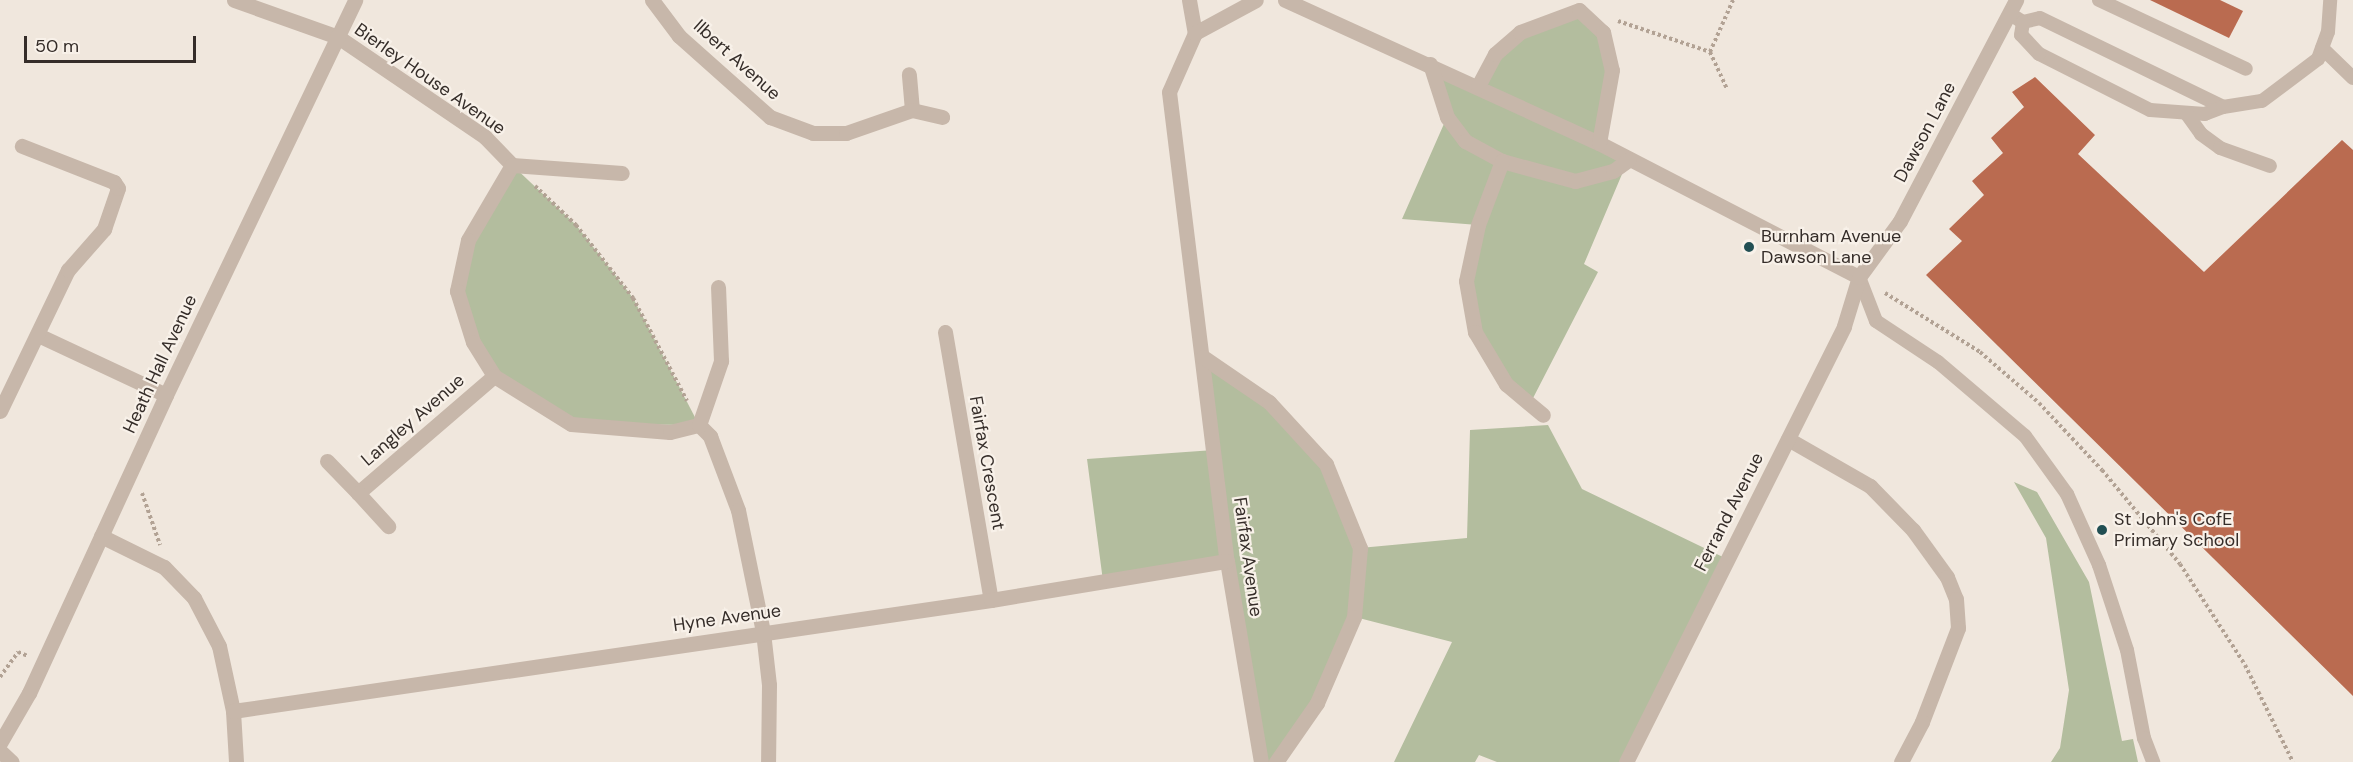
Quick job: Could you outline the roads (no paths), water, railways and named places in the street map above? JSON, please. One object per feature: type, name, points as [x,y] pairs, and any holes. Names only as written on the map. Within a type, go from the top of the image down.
[{"type":"street","name":"Bierley House Avenue","points":[[234,0],[338,38],[484,137],[512,165]]},
{"type":"street","name":"Heath Hall Avenue","points":[[0,743],[44,662],[166,395],[355,0]]},
{"type":"street","name":"Ilbert Avenue","points":[[652,0],[679,36],[771,117],[813,133],[846,133],[912,110]]},
{"type":"street","points":[[1189,0],[1196,33],[1256,0]]},
{"type":"street","points":[[1285,0],[1479,86],[1599,143],[1628,160],[1859,277]]},
{"type":"street","name":"Dawson Lane","points":[[1859,277],[1900,222],[2016,0]]},
{"type":"street","points":[[1479,86],[1495,54],[1520,32],[1555,16],[1579,10],[1602,32],[1612,70],[1599,143]]},
{"type":"street","name":"Fairfax Avenue","points":[[1196,33],[1169,92],[1227,561],[1260,762]]},
{"type":"street","points":[[1430,64],[1447,117],[1465,141],[1502,161],[1575,181],[1613,171],[1628,160]]},
{"type":"street","points":[[909,74],[912,110],[942,117]]},
{"type":"street","points":[[0,411],[68,270],[104,229],[118,188],[114,182],[22,146]]},
{"type":"street","points":[[1502,161],[1478,225],[1466,281],[1475,332],[1506,384],[1543,415]]},
{"type":"street","points":[[622,173],[512,165],[468,240],[458,291],[473,342],[494,376],[572,424],[670,432],[699,425]]},
{"type":"street","name":"Ferrand Avenue","points":[[1626,762],[1844,326],[1859,277]]},
{"type":"street","points":[[699,425],[720,361],[718,287]]},
{"type":"street","name":"Fairfax Crescent","points":[[945,332],[991,600]]},
{"type":"street","points":[[38,335],[166,395]]},
{"type":"street","points":[[1203,357],[1269,402],[1326,464],[1360,548],[1354,617],[1317,703],[1275,762]]},
{"type":"street","name":"Langley Avenue","points":[[358,493],[494,376]]},
{"type":"street","points":[[699,425],[710,436],[738,510],[763,632],[769,685],[768,762]]},
{"type":"street","points":[[1788,438],[1870,486],[1913,530],[1947,577],[1956,599],[1958,627],[1922,722],[1901,762]]},
{"type":"street","name":"Langley Avenue","points":[[327,461],[388,526]]},
{"type":"street","points":[[101,536],[155,562],[194,598],[219,646],[233,711],[236,762]]},
{"type":"street","name":"Hyne Avenue","points":[[233,711],[991,600],[1227,561]]},
{"type":"street","points":[[0,751],[12,762]]},
{"type":"lane","points":[[2099,0],[2246,69]]},
{"type":"lane","points":[[2023,22],[2021,35],[2039,54],[2150,110],[2205,114],[2223,107],[2262,101],[2318,59],[2328,32],[2330,0]]},
{"type":"lane","points":[[2010,14],[2023,22],[2040,18],[2223,107]]},
{"type":"lane","points":[[2322,48],[2353,78]]},
{"type":"lane","points":[[2186,113],[2201,134],[2220,148],[2270,166]]},
{"type":"lane","points":[[1859,277],[1876,321],[1938,362],[2025,436],[2067,495],[2099,565],[2127,650],[2145,738],[2153,762]]},
{"type":"place","name":"Burnham Avenue Dawson Lane","points":[[1749,247]]},
{"type":"place","name":"St John's CofE Primary School","points":[[2102,530]]}]
